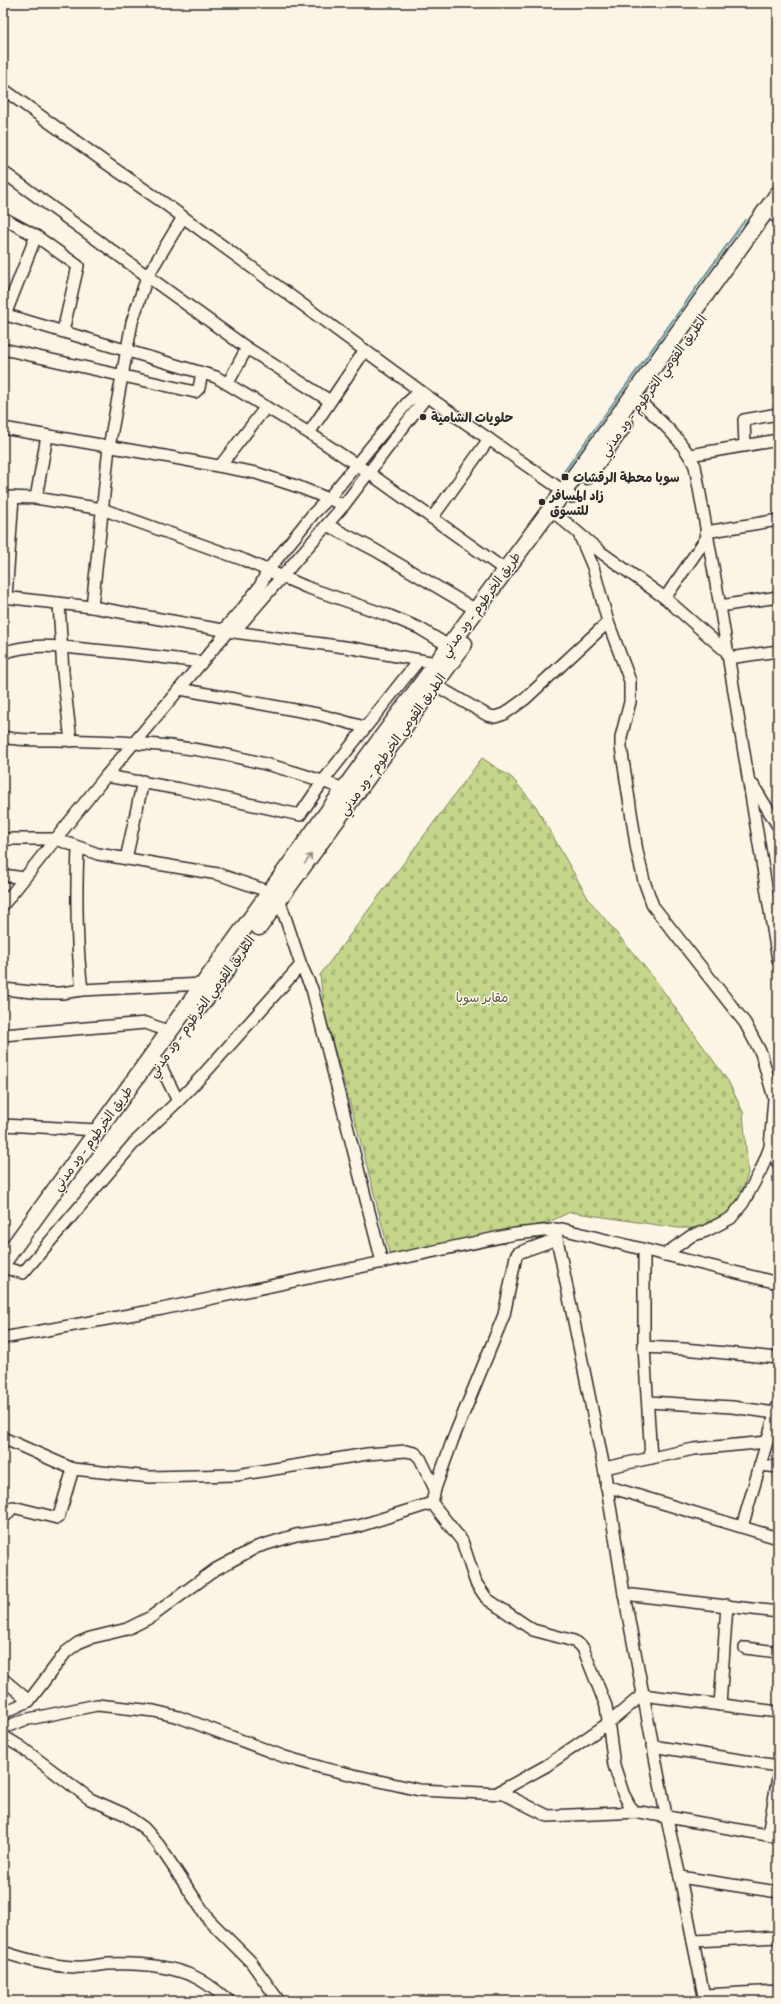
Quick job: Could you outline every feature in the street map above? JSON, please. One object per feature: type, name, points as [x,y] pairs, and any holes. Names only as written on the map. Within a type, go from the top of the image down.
[{"type":"highway","name":"الطريق القومي الخرطوم - ود مدني","points":[[568,494],[778,194]]},
{"type":"highway","name":"الطريق القومي الخرطوم - ود مدني","points":[[5,1267],[159,1063],[275,896],[435,685],[554,512],[640,402],[777,215]]},
{"type":"highway","name":"طريق الخرطوم - ود مدني","points":[[5,1267],[97,1130],[170,1032],[203,984],[275,896],[344,789],[505,570],[554,512]]},
{"type":"street","points":[[3,89],[182,217],[423,393],[568,494]]},
{"type":"street","points":[[3,172],[247,348],[330,401]]},
{"type":"street","points":[[92,607],[109,447],[132,322],[147,277],[182,217]]},
{"type":"street","points":[[3,218],[36,236],[78,266],[63,332]]},
{"type":"street","points":[[36,236],[4,314],[216,377],[228,383],[309,433],[369,473],[505,570]]},
{"type":"street","points":[[228,383],[247,348]]},
{"type":"street","points":[[3,349],[195,392],[199,388],[202,373]]},
{"type":"street","points":[[309,433],[365,350]]},
{"type":"street","points":[[229,630],[243,608],[260,586],[268,570],[313,514],[357,465],[370,445],[407,403],[423,393]]},
{"type":"street","points":[[3,905],[133,742],[229,630],[281,577],[344,505],[369,473],[423,393]]},
{"type":"street","points":[[640,402],[662,423],[690,455],[698,480],[706,534],[729,656],[778,960]]},
{"type":"street","points":[[220,466],[266,407]]},
{"type":"street","points":[[745,446],[744,420],[778,414]]},
{"type":"street","points":[[3,428],[256,473],[344,505]]},
{"type":"street","points":[[36,498],[47,436]]},
{"type":"street","points":[[432,518],[489,439]]},
{"type":"street","points":[[690,455],[778,440]]},
{"type":"street","points":[[436,663],[352,648],[229,630],[92,607],[4,597],[8,497],[36,498],[102,509],[238,558],[306,587],[390,616],[419,628],[449,646]]},
{"type":"street","points":[[554,512],[579,534],[665,598],[729,656],[778,651]]},
{"type":"street","points":[[665,598],[706,534],[778,520]]},
{"type":"street","points":[[327,525],[375,550],[476,610]]},
{"type":"street","points":[[579,534],[593,567],[608,622],[627,672],[631,691],[621,747],[644,881],[653,906],[745,1023],[761,1053],[774,1098],[770,1147],[758,1177],[743,1203],[730,1218],[706,1231],[691,1236],[664,1255]]},
{"type":"street","points":[[720,606],[778,597]]},
{"type":"street","points":[[59,604],[63,673],[71,741]]},
{"type":"street","points":[[435,685],[487,715],[495,717],[504,714],[539,688],[608,622]]},
{"type":"street","points":[[3,652],[16,647],[62,647],[202,662]]},
{"type":"street","points":[[106,776],[142,781],[300,815],[323,781],[364,727],[418,661]]},
{"type":"street","points":[[180,689],[317,714],[364,727]]},
{"type":"street","points":[[382,706],[399,714]]},
{"type":"street","points":[[3,737],[34,740],[133,742],[159,745],[217,754],[323,781],[344,789]]},
{"type":"street","points":[[749,778],[778,826]]},
{"type":"street","points":[[126,858],[142,781]]},
{"type":"street","points":[[3,839],[56,839],[78,848],[218,874],[275,896],[301,965],[312,989],[382,1262]]},
{"type":"street","points":[[78,848],[75,905],[77,949],[82,990]]},
{"type":"street","points":[[3,875],[24,878]]},
{"type":"street","points":[[5,1267],[23,1273],[134,1143],[178,1101],[301,965]]},
{"type":"street","points":[[3,989],[42,993],[62,993],[82,990],[203,984]]},
{"type":"street","points":[[3,1035],[146,1023],[170,1032]]},
{"type":"street","points":[[159,1063],[178,1101]]},
{"type":"street","points":[[3,1126],[97,1130]]},
{"type":"street","points":[[770,1147],[778,1163]]},
{"type":"street","points":[[3,1338],[162,1309],[515,1234],[556,1234],[644,1250],[778,1283]]},
{"type":"street","points":[[556,1234],[604,1468],[642,1695],[705,1998],[778,1990]]},
{"type":"street","points":[[432,1503],[435,1489],[453,1439],[504,1315],[516,1256],[518,1253],[556,1234]]},
{"type":"street","points":[[644,1250],[644,1347],[651,1458]]},
{"type":"street","points":[[644,1347],[684,1349],[778,1358]]},
{"type":"street","points":[[648,1402],[777,1409],[742,1527]]},
{"type":"street","points":[[3,1438],[73,1469],[150,1477],[237,1475],[367,1454],[406,1451],[415,1453],[420,1458],[435,1489]]},
{"type":"street","points":[[604,1468],[694,1449],[767,1442]]},
{"type":"street","points":[[760,1465],[778,1466]]},
{"type":"street","points":[[3,1518],[13,1507],[57,1518],[59,1516],[73,1469]]},
{"type":"street","points":[[606,1486],[778,1538]]},
{"type":"street","points":[[3,1714],[29,1701],[66,1652],[78,1643],[90,1638],[127,1629],[146,1620],[164,1609],[216,1569],[257,1547],[296,1535],[359,1526],[432,1503]]},
{"type":"street","points":[[432,1503],[462,1541],[476,1583],[486,1599],[533,1630],[574,1641],[583,1648],[600,1689],[610,1722],[616,1771],[623,1793],[633,1812]]},
{"type":"street","points":[[624,1594],[778,1612]]},
{"type":"street","points":[[720,1705],[727,1605]]},
{"type":"street","points":[[745,1648],[778,1652]]},
{"type":"street","points":[[3,1679],[29,1701]]},
{"type":"street","points":[[497,1793],[546,1766],[610,1722],[642,1695],[778,1712]]},
{"type":"street","points":[[3,1728],[53,1713],[97,1705],[109,1705],[154,1711],[179,1717],[292,1759],[323,1768],[418,1790],[497,1793],[511,1797],[540,1814],[548,1816],[633,1812],[666,1815],[773,1836],[778,1777]]},
{"type":"street","points":[[3,1736],[21,1747],[90,1799],[124,1814],[144,1828],[158,1844],[209,1920],[251,1962],[279,2001]]},
{"type":"street","points":[[652,1746],[778,1766]]},
{"type":"street","points":[[680,1877],[778,1892]]},
{"type":"street","points":[[693,1941],[778,1937]]},
{"type":"street","points":[[3,1952],[30,1962],[55,1966],[75,1967],[100,1964],[134,1964],[158,1968],[194,1977],[211,1986],[230,2001]]},
{"type":"green space","name":"مقابر سوبا","points":[[482,758],[512,778],[535,805],[589,900],[653,977],[728,1081],[743,1112],[748,1174],[740,1196],[732,1211],[714,1224],[701,1228],[678,1228],[570,1212],[547,1223],[390,1256],[359,1135],[325,1016],[320,975]]},
{"type":"waterway","points":[[563,473],[745,220]]},
{"type":"place","name":"حلويات الشامية","points":[[423,417]]},
{"type":"place","name":"سوبا محطة الرقشات","points":[[565,477]]},
{"type":"place","name":"زاد المسافر للتسوق","points":[[542,502]]}]
